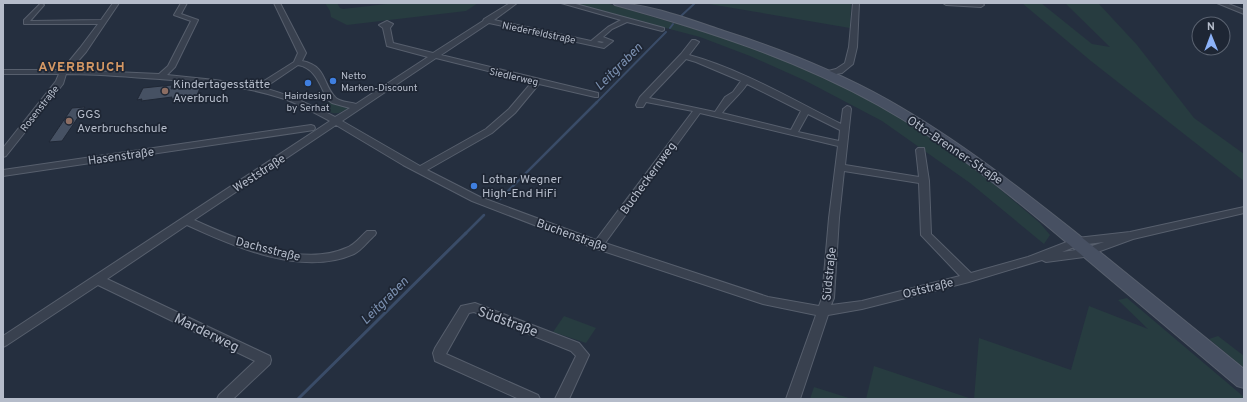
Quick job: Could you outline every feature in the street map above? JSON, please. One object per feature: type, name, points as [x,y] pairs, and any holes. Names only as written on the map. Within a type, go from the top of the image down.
[{"type":"main road","name":"Otto-Brenner-Straße","points":[[618,3],[734,36],[773,50],[827,74],[881,101],[958,149],[995,176],[1244,380]]},
{"type":"street","name":"Rosenstraße","points":[[3,154],[60,82],[63,73],[82,50],[116,3]]},
{"type":"street","points":[[160,77],[171,67],[195,20],[177,14],[184,3]]},
{"type":"street","points":[[257,89],[297,63],[302,53],[276,3]]},
{"type":"street","name":"Weststraße","points":[[3,342],[486,20],[514,3]]},
{"type":"street","points":[[564,3],[662,29]]},
{"type":"street","points":[[827,74],[838,71],[849,64],[853,47],[856,3]]},
{"type":"street","points":[[946,3],[981,5],[978,3]]},
{"type":"street","points":[[1220,3],[1244,12]]},
{"type":"street","points":[[41,5],[26,20],[26,22],[102,22]]},
{"type":"street","name":"Niederfeldstraße","points":[[486,20],[595,40],[610,28],[626,20]]},
{"type":"street","name":"Siedlerweg","points":[[386,27],[390,44],[394,46],[595,95]]},
{"type":"street","points":[[695,42],[641,102],[698,110],[843,145]]},
{"type":"street","points":[[681,59],[694,59],[746,80],[844,129]]},
{"type":"street","points":[[297,63],[303,63],[316,70],[331,98],[335,101],[357,107]]},
{"type":"street","name":"Buchenstraße","points":[[3,72],[84,72],[160,77],[215,82],[257,89],[301,103],[336,121],[420,170],[476,199],[598,245],[767,301],[824,311]]},
{"type":"street","points":[[717,115],[728,99],[736,94],[746,80]]},
{"type":"street","points":[[420,170],[489,131],[512,111],[536,81]]},
{"type":"street","name":"Bucheckernweg","points":[[598,245],[698,110]]},
{"type":"street","points":[[793,133],[806,110]]},
{"type":"street","name":"Südstraße","points":[[792,399],[828,298],[846,110]]},
{"type":"street","name":"Hasenstraße","points":[[3,173],[240,136],[311,128]]},
{"type":"street","points":[[921,150],[926,235],[969,278]]},
{"type":"street","points":[[840,167],[924,181]]},
{"type":"street","name":"Oststraße","points":[[824,311],[862,305],[1083,247],[1244,210]]},
{"type":"street","name":"Dachsstraße","points":[[186,221],[220,237],[299,259],[328,258],[351,251],[371,233]]},
{"type":"street","name":"Oststraße","points":[[1032,260],[1083,247],[1093,239],[1130,236]]},
{"type":"street","name":"Marderweg","points":[[97,279],[265,360],[224,399]]},
{"type":"street","name":"Südstraße","points":[[533,399],[440,358],[439,353],[441,348],[465,309],[475,307],[575,347],[583,355],[562,399]]},
{"type":"green space","points":[[325,3],[337,3],[340,8],[343,9],[395,3],[478,3],[466,11],[347,25],[331,17],[330,11]]},
{"type":"green space","points":[[571,3],[606,3],[731,40],[767,53],[857,93],[895,113],[989,180],[1040,223],[1050,235],[1044,244],[970,183],[882,121],[806,81],[750,56],[700,37]]},
{"type":"green space","points":[[703,3],[851,3],[850,28]]},
{"type":"green space","points":[[1022,3],[1041,3],[1092,44],[1110,47],[1065,3],[1102,3],[1099,4],[1137,45],[1194,118],[1244,154],[1244,181],[1091,61]]},
{"type":"green space","points":[[331,101],[350,107],[341,112],[334,113],[319,106]]},
{"type":"green space","points":[[1127,298],[1244,397],[1244,399],[974,399],[979,338],[1071,370],[1089,306],[1148,329],[1118,300]]},
{"type":"green space","points":[[564,316],[596,328],[586,343],[553,332]]},
{"type":"green space","points":[[1218,336],[1244,356],[1244,368],[1209,339]]},
{"type":"green space","points":[[874,366],[972,399],[866,399]]},
{"type":"green space","points":[[814,387],[852,399],[810,399]]},
{"type":"building","name":"Kindertagesstätte Averbruch","points":[[172,85],[171,89],[201,85],[197,96],[171,99],[172,97],[141,101],[142,99],[137,100],[143,88]]},
{"type":"building","name":"GGS Averbruchschule","points":[[85,107],[62,141],[49,142],[72,108]]},
{"type":"waterway","name":"Leitgraben","points":[[681,16],[695,3]]},
{"type":"waterway","name":"Leitgraben","points":[[670,28],[673,24]]},
{"type":"waterway","name":"Leitgraben","points":[[596,103],[666,32]]},
{"type":"waterway","name":"Leitgraben","points":[[500,199],[596,103]]},
{"type":"waterway","name":"Leitgraben","points":[[466,233],[484,215]]},
{"type":"waterway","name":"Leitgraben","points":[[298,399],[466,233]]},
{"type":"place","name":"Netto Marken-Discount","points":[[333,81]]},
{"type":"place","name":"Hairdesign by Serhat","points":[[308,83]]},
{"type":"place","name":"Kindertagesstätte Averbruch","points":[[165,91]]},
{"type":"place","name":"GGS Averbruchschule","points":[[69,121]]},
{"type":"place","name":"Lothar Wegner High-End HiFi","points":[[474,186]]},
{"type":"district","name":"AVERBRUCH","points":[[82,66]]}]
